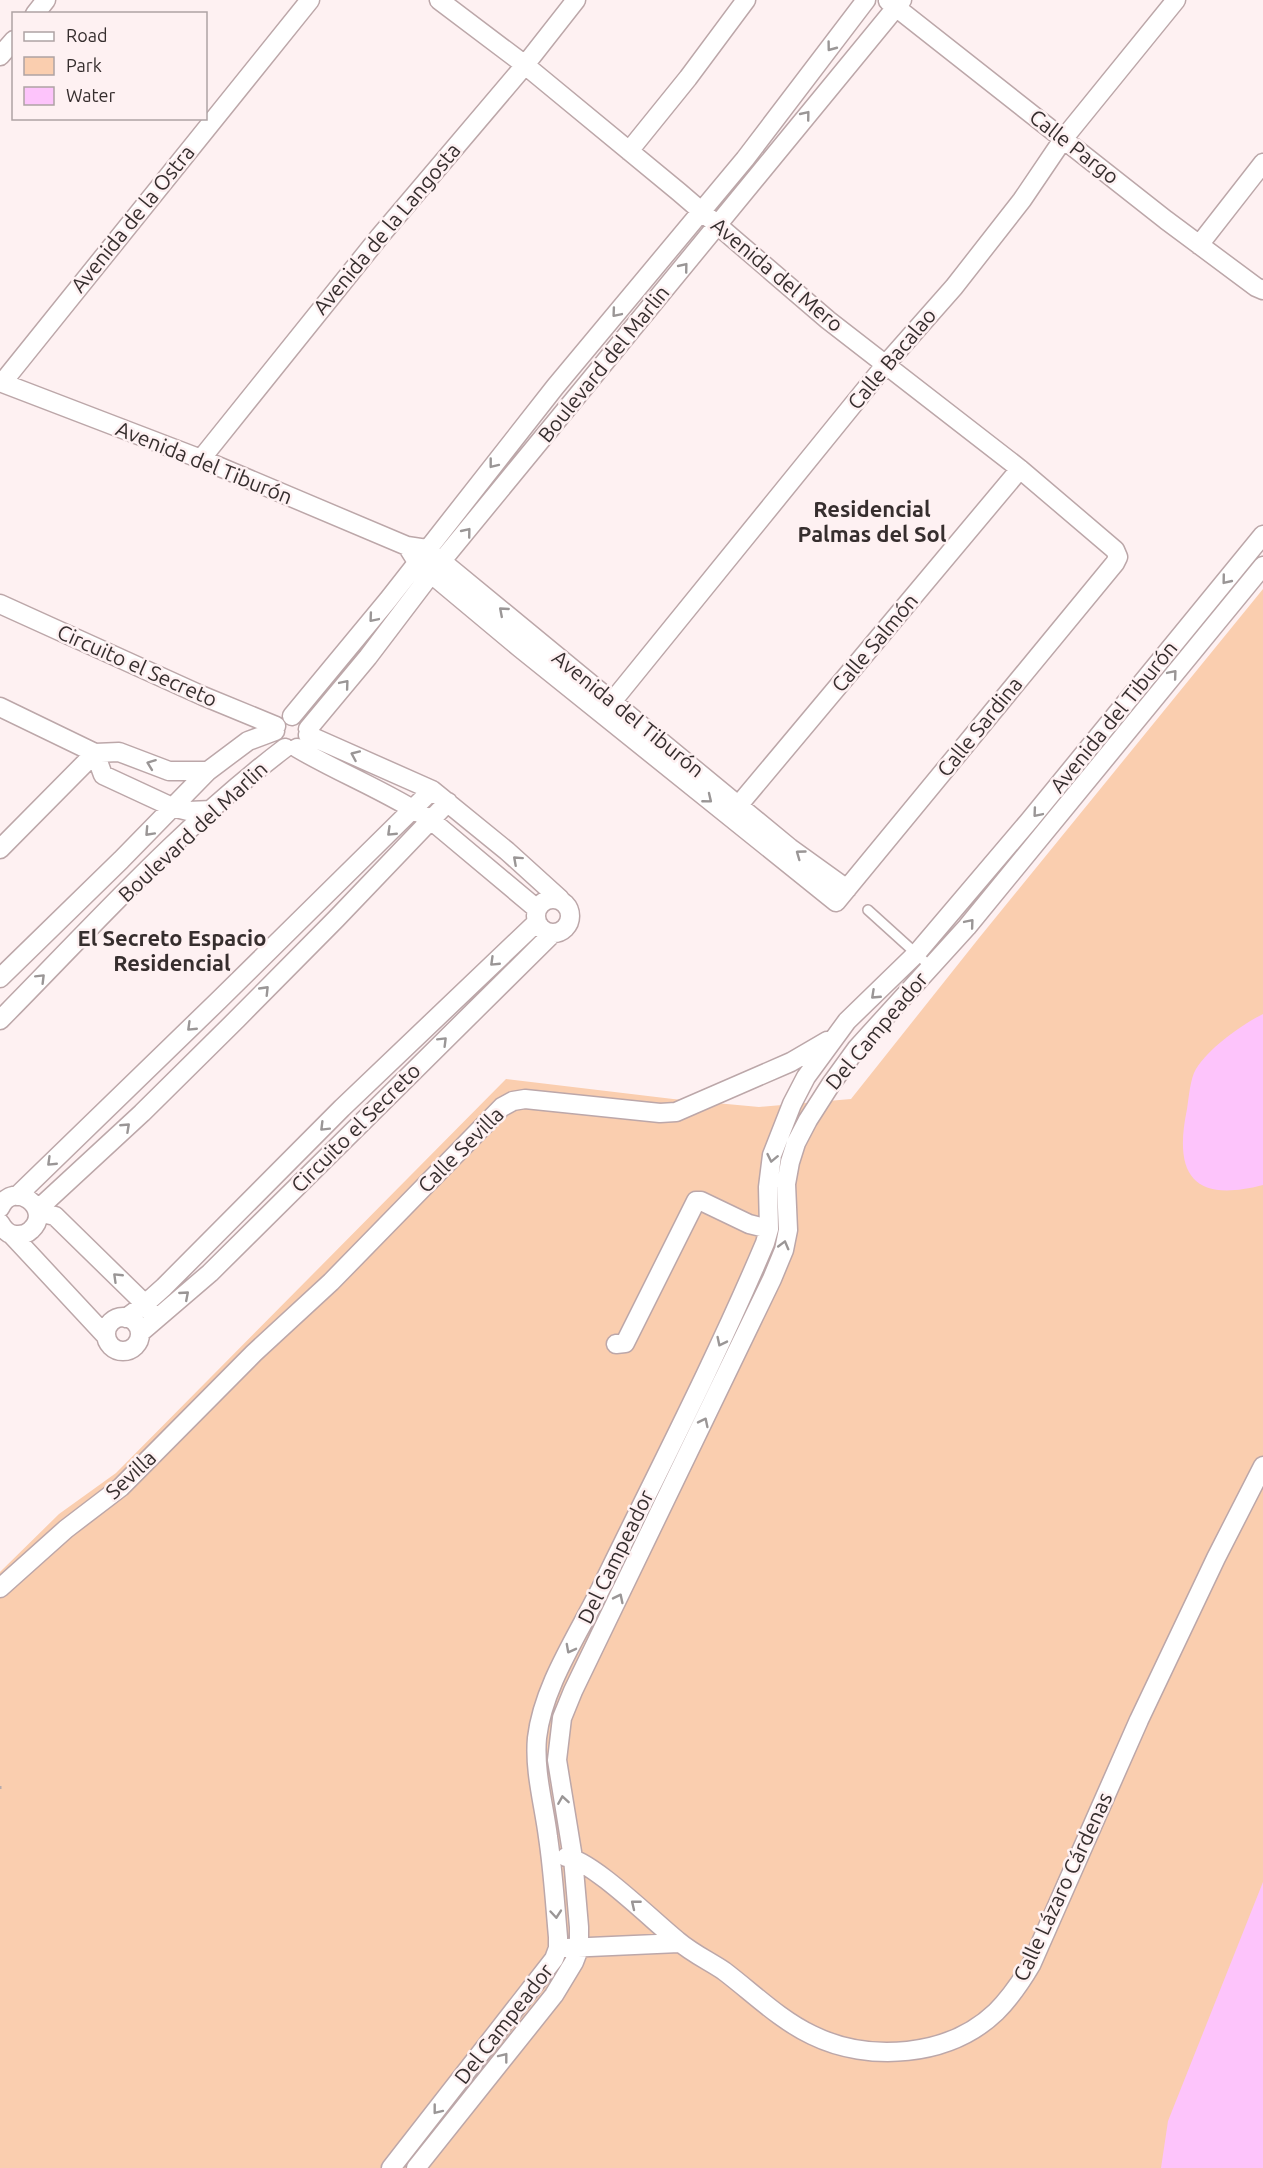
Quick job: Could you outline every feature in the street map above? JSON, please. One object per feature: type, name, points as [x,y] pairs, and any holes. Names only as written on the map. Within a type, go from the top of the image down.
[{"type":"street","points":[[37,12],[46,0]]},
{"type":"street","name":"Avenida de la Ostra","points":[[1,382],[310,0]]},
{"type":"street","name":"Avenida del Mero","points":[[438,0],[525,65],[828,320],[1020,469],[1115,550]]},
{"type":"street","name":"Avenida de la Langosta","points":[[201,459],[380,236],[525,65],[576,0]]},
{"type":"street","points":[[629,151],[688,78],[746,0]]},
{"type":"street","name":"Boulevard del Marlin","points":[[292,716],[548,396],[702,212],[866,0]]},
{"type":"street","name":"Calle Bacalao","points":[[608,707],[886,364],[954,287],[1022,200],[1064,138],[1176,0]]},
{"type":"street","name":"Boulevard del Marlin","points":[[0,1020],[167,851],[248,777],[300,740],[437,567],[718,226],[895,3]]},
{"type":"street","name":"Calle Pargo","points":[[895,3],[1199,245],[1263,290]]},
{"type":"street","points":[[0,57],[12,42]]},
{"type":"street","points":[[1199,245],[1263,163]]},
{"type":"street","name":"Avenida del Tiburón","points":[[1,382],[201,459],[407,546],[422,555],[525,641],[842,895]]},
{"type":"street","name":"Calle Salmón","points":[[734,810],[1020,469]]},
{"type":"street","name":"Avenida del Tiburón","points":[[931,967],[980,911],[1263,535]]},
{"type":"street","name":"Calle Sardina","points":[[842,895],[1115,563],[1118,557],[1115,550]]},
{"type":"street","name":"Avenida del Tiburón","points":[[916,954],[1043,805],[1263,566]]},
{"type":"street","name":"Circuito el Secreto","points":[[0,604],[275,728]]},
{"type":"street","points":[[350,646],[368,657]]},
{"type":"street","points":[[0,707],[95,753],[118,752],[169,771],[208,771]]},
{"type":"street","points":[[300,740],[305,722],[299,718],[285,717],[275,728],[275,738],[279,744],[300,740],[432,790],[570,909],[569,923],[565,928],[553,933],[541,928],[537,915],[432,821],[414,809],[322,763],[300,740]]},
{"type":"street","name":"Boulevard del Marlin","points":[[0,978],[122,860],[208,771],[248,741],[275,728]]},
{"type":"street","points":[[95,753],[103,775],[172,807],[188,811],[212,810]]},
{"type":"street","points":[[0,849],[95,753]]},
{"type":"street","points":[[17,1196],[432,790]]},
{"type":"street","points":[[37,1211],[142,1113],[237,1019],[448,802]]},
{"type":"street","points":[[537,915],[547,899],[560,900]]},
{"type":"street","name":"Circuito el Secreto","points":[[126,1318],[145,1304],[537,915]]},
{"type":"street","name":"Circuito el Secreto","points":[[140,1333],[210,1273],[553,933]]},
{"type":"street","name":"Del Campeador","points":[[399,2165],[554,1959],[558,1948],[551,1856],[538,1777],[537,1738],[549,1689],[701,1384],[765,1243],[769,1229],[768,1187],[772,1155],[788,1113],[806,1077],[847,1021],[916,954]]},
{"type":"street","name":"Del Campeador","points":[[416,2168],[554,1995],[574,1962],[579,1949],[579,1927],[573,1858],[557,1760],[562,1718],[760,1308],[784,1250],[788,1230],[786,1184],[796,1143],[831,1084],[857,1048],[931,967]]},
{"type":"street","points":[[219,1000],[237,1019]]},
{"type":"street","points":[[837,1034],[845,1035],[857,1048]]},
{"type":"street","name":"Calle Sevilla","points":[[254,1353],[331,1282],[502,1107],[513,1101],[525,1099],[660,1113],[676,1112],[791,1062],[837,1034]]},
{"type":"street","points":[[791,1062],[806,1077],[831,1084]]},
{"type":"street","points":[[342,1108],[358,1125]]},
{"type":"street","points":[[0,1209],[8,1198],[17,1196],[26,1197],[33,1202],[37,1211],[34,1228],[27,1233],[19,1236],[5,1229]]},
{"type":"street","points":[[616,1344],[625,1343],[696,1201],[749,1224],[769,1229]]},
{"type":"street","points":[[37,1211],[55,1216],[145,1304],[156,1321]]},
{"type":"street","points":[[5,1229],[106,1336],[114,1348],[128,1351],[135,1347],[140,1333],[133,1320],[118,1318],[112,1322],[106,1336]]},
{"type":"street","name":"Sevilla","points":[[0,1588],[66,1529],[121,1487],[254,1353]]},
{"type":"street","points":[[701,1384],[718,1393]]},
{"type":"street","name":"Calle Lázaro Cárdenas","points":[[551,1856],[573,1858],[600,1875],[679,1943],[722,1970],[786,2020],[810,2035],[833,2044],[865,2052],[889,2053],[916,2050],[972,2030],[995,2013],[1018,1987],[1031,1965],[1139,1720],[1216,1558],[1263,1466]]},
{"type":"street","points":[[582,1626],[601,1635]]},
{"type":"street","points":[[558,1948],[579,1949],[679,1943]]},
{"type":"lane","points":[[868,910],[931,967]]},
{"type":"green space","points":[[1263,589],[1263,2168],[0,2168],[0,1572],[59,1514],[116,1473],[506,1079],[759,1107],[851,1099]]},
{"type":"water","points":[[1263,1014],[1263,1185],[1239,1190],[1205,1187],[1194,1179],[1187,1167],[1183,1152],[1183,1132],[1192,1078],[1202,1061],[1217,1045]]},
{"type":"water","points":[[1263,1882],[1263,2168],[1161,2168],[1168,2121]]},
{"type":"district","name":"Residencial Palmas del Sol","points":[[872,522]]},
{"type":"district","name":"El Secreto Espacio Residencial","points":[[172,950]]}]
